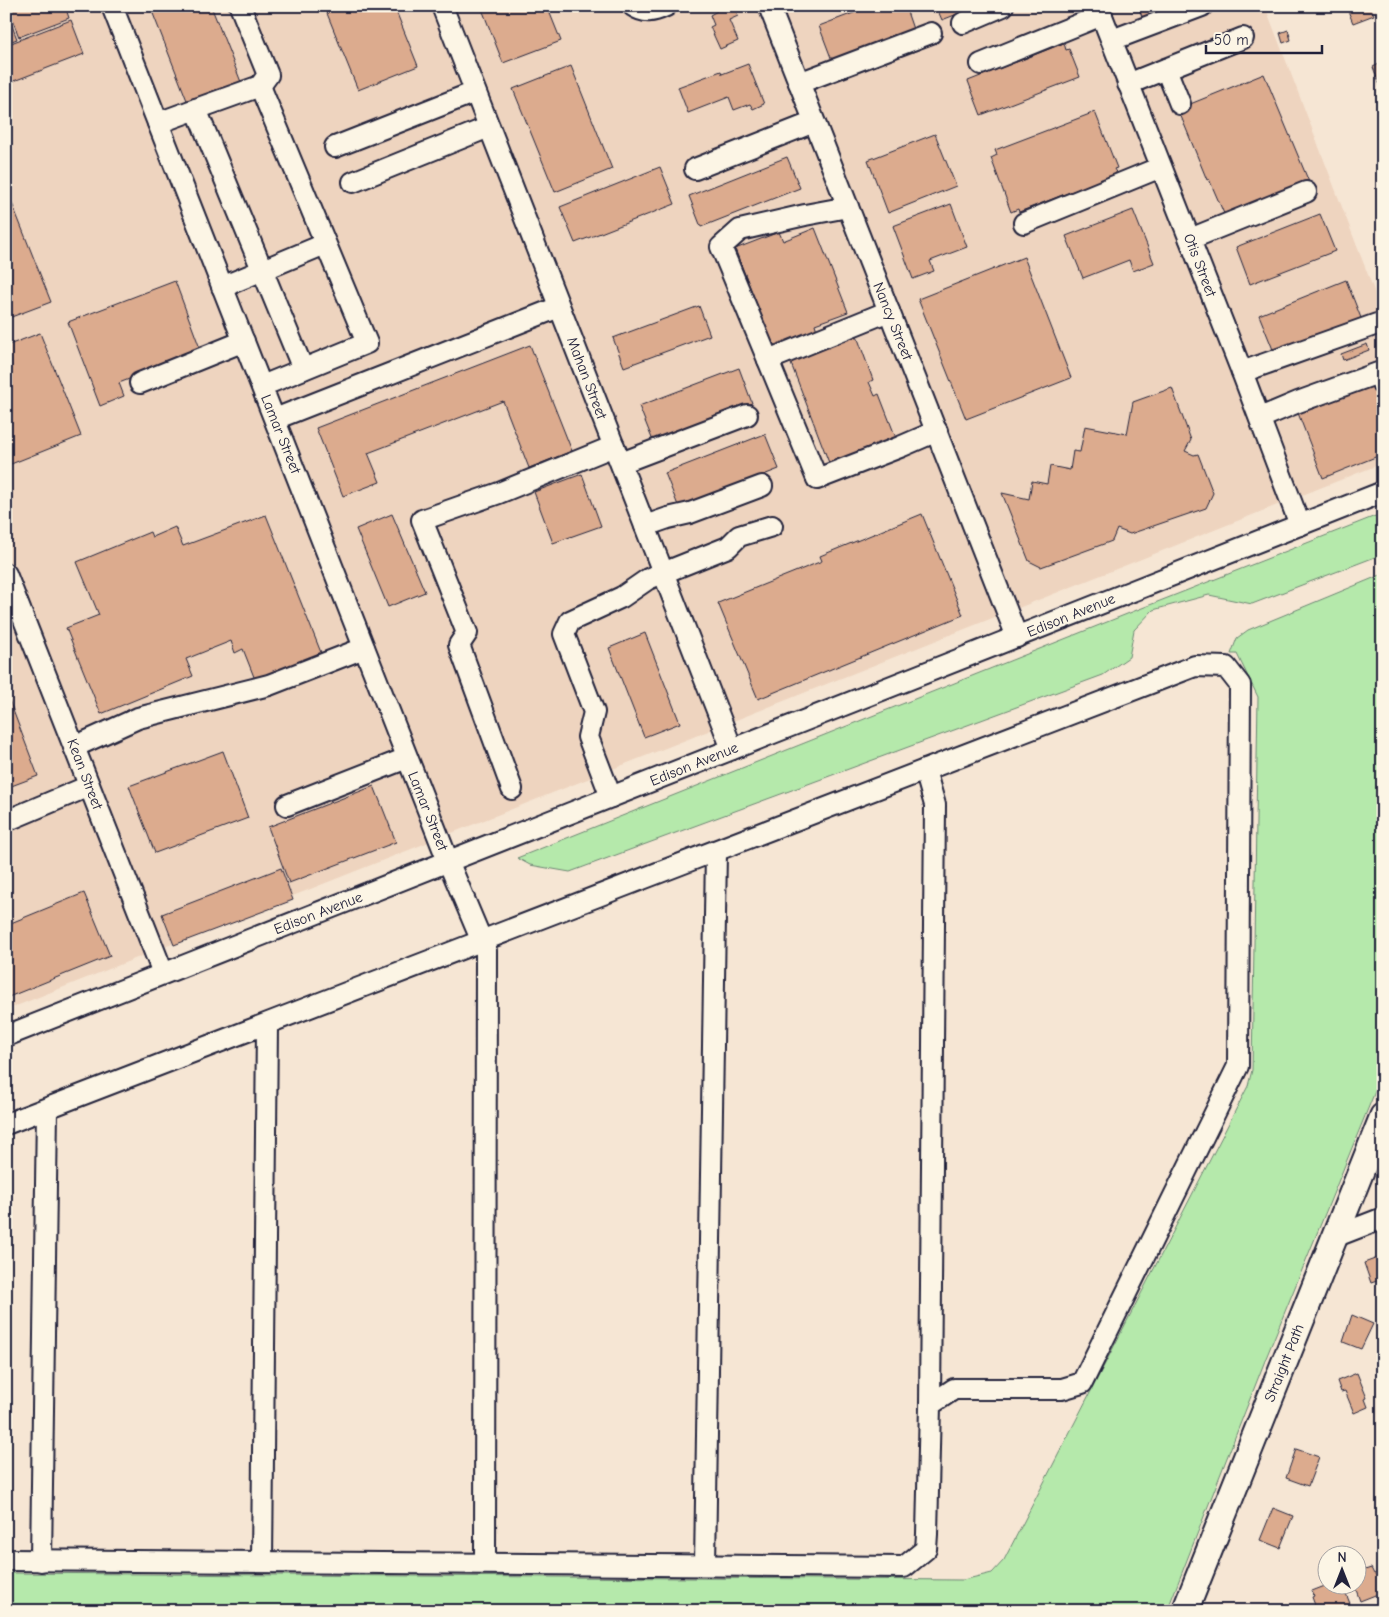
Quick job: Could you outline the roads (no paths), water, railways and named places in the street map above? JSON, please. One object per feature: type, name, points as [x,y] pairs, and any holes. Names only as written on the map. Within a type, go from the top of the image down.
[{"type":"main road","name":"Straight Path","points":[[1185,1611],[1383,1116]]},
{"type":"street","name":"Lamar Street","points":[[112,6],[407,758],[486,951],[485,1563]]},
{"type":"street","points":[[158,123],[260,86],[268,74],[240,6]]},
{"type":"street","name":"Mahan Street","points":[[442,6],[732,749]]},
{"type":"street","points":[[633,6],[642,12],[666,6]]},
{"type":"street","name":"Nancy Street","points":[[769,6],[1017,637]]},
{"type":"street","points":[[963,23],[1003,6]]},
{"type":"street","points":[[1112,40],[1202,6]]},
{"type":"street","points":[[981,64],[1100,10]]},
{"type":"street","name":"Otis Street","points":[[1100,10],[1300,525]]},
{"type":"street","points":[[799,83],[931,33]]},
{"type":"street","points":[[1128,84],[1243,38]]},
{"type":"street","points":[[1166,69],[1180,104]]},
{"type":"street","points":[[260,86],[367,342],[262,386]]},
{"type":"street","points":[[335,147],[475,92]]},
{"type":"street","points":[[196,109],[303,369]]},
{"type":"street","points":[[695,169],[814,122]]},
{"type":"street","points":[[353,182],[489,127]]},
{"type":"street","points":[[1024,223],[1161,166]]},
{"type":"street","points":[[1190,239],[1306,192]]},
{"type":"street","points":[[848,208],[805,215],[740,230],[722,247],[817,479],[937,431]]},
{"type":"street","points":[[222,287],[325,244]]},
{"type":"street","points":[[275,419],[559,307]]},
{"type":"street","points":[[768,360],[852,328],[890,311]]},
{"type":"street","points":[[1242,372],[1377,324]]},
{"type":"street","points":[[140,383],[244,341]]},
{"type":"street","points":[[1260,418],[1378,373],[1383,385]]},
{"type":"street","points":[[512,789],[459,645],[467,633],[422,520],[499,493],[747,415]]},
{"type":"street","points":[[645,526],[690,513],[762,486]]},
{"type":"street","name":"Edison Avenue","points":[[6,1036],[1383,492]]},
{"type":"street","points":[[611,797],[588,737],[594,712],[564,634],[570,621],[622,597],[648,579],[728,546],[739,536],[772,526]]},
{"type":"street","name":"Kean Street","points":[[6,574],[163,973]]},
{"type":"street","points":[[74,747],[138,718],[269,685],[364,648]]},
{"type":"street","points":[[6,1124],[1195,666],[1226,667],[1240,685],[1238,1066],[1082,1383],[1062,1389],[954,1389],[930,1405]]},
{"type":"street","points":[[287,805],[407,758]]},
{"type":"street","points":[[6,1560],[904,1567],[926,1550],[930,1405],[935,805],[925,770]]},
{"type":"street","points":[[6,821],[90,786]]},
{"type":"street","points":[[705,1565],[716,851]]},
{"type":"street","points":[[262,1562],[266,1025]]},
{"type":"street","points":[[40,1561],[47,1109]]},
{"type":"street","points":[[1334,1237],[1383,1218]]}]
